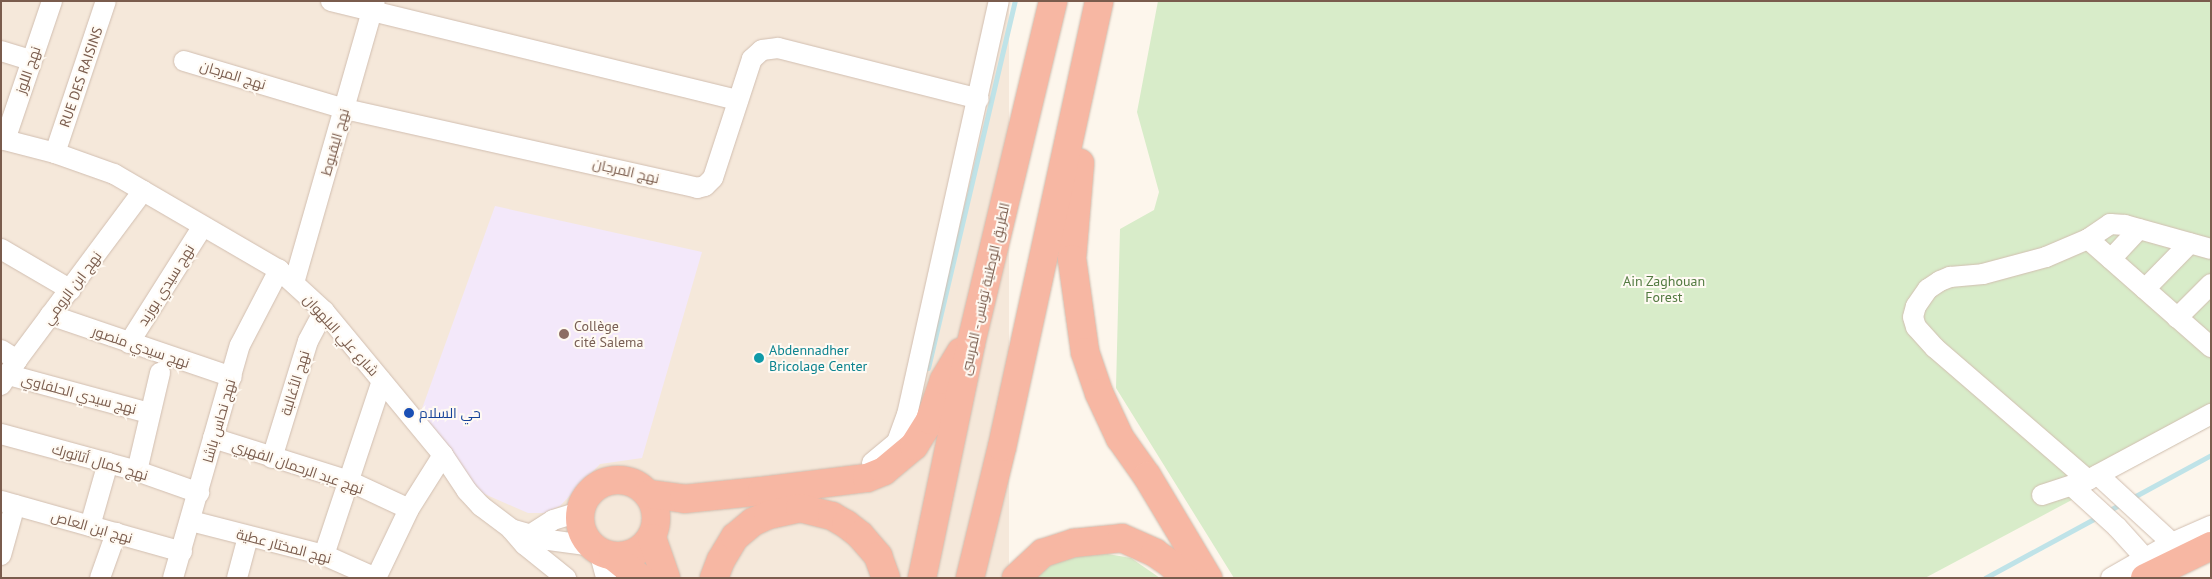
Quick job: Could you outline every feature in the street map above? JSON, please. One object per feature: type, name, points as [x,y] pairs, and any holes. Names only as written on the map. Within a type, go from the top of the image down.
[{"type":"highway","name":"الطريق الوطنية تونس - المرسى","points":[[922,578],[971,343],[1054,1]]},
{"type":"highway","points":[[970,578],[1005,437],[1086,54],[1099,1]]},
{"type":"highway","points":[[1086,54],[1084,118],[1072,259],[1085,352],[1099,393],[1120,438],[1147,476],[1208,578]]},
{"type":"highway","points":[[650,494],[684,499],[866,478],[884,470],[914,446],[930,420],[944,380],[960,354],[971,343]]},
{"type":"highway","points":[[603,558],[628,555],[642,549],[652,538],[657,523],[656,508],[650,494],[631,481],[624,479],[609,480],[595,486],[585,498],[580,512],[580,525],[584,536],[603,558],[640,578]]},
{"type":"highway","points":[[714,578],[721,560],[735,537],[753,522],[768,515],[800,508],[832,516],[860,535],[879,571]]},
{"type":"highway","points":[[652,538],[666,578]]},
{"type":"highway","points":[[1016,578],[1043,554],[1074,542],[1122,538],[1156,553],[1170,563],[1185,578]]},
{"type":"highway","points":[[2145,568],[2211,546]]},
{"type":"street","name":"نهج اللوز","points":[[3,140],[52,1]]},
{"type":"street","name":"RUE DES RAISINS","points":[[55,153],[106,1]]},
{"type":"street","points":[[331,1],[373,7],[738,100]]},
{"type":"street","points":[[833,482],[866,467],[881,457],[897,442],[902,431],[979,99],[999,1]]},
{"type":"street","name":"نهج اليقبوط","points":[[294,283],[373,7]]},
{"type":"street","name":"نهج المرجان","points":[[184,61],[345,109],[697,188],[705,186],[712,178],[752,60],[762,50],[778,48],[979,99]]},
{"type":"street","points":[[1,51],[31,60]]},
{"type":"street","name":"شارع علي البلهوان","points":[[3,140],[55,153],[114,174],[279,270],[324,311],[443,455],[467,491],[480,506],[521,532]]},
{"type":"street","name":"نهج ابن الرومي","points":[[7,367],[71,290],[144,191]]},
{"type":"street","points":[[2172,543],[2140,512],[2093,482],[1935,348],[1916,327],[1913,317],[1916,306],[1928,289],[1940,281],[1950,277],[1983,274],[2014,267],[2046,257],[2088,239],[2110,224],[2118,224],[2211,248]]},
{"type":"street","name":"نهج سيدي بوزيد","points":[[129,343],[203,226]]},
{"type":"street","points":[[2111,259],[2139,229]]},
{"type":"street","points":[[2088,239],[2211,347]]},
{"type":"street","points":[[2145,289],[2190,243]]},
{"type":"street","points":[[1,249],[71,290]]},
{"type":"street","name":"نهج نحاس باشا","points":[[173,578],[240,344],[279,270]]},
{"type":"street","points":[[2177,318],[2211,284]]},
{"type":"street","name":"نهج الأغالبة","points":[[272,458],[308,341],[324,311]]},
{"type":"street","name":"نهج سيدي منصور","points":[[50,315],[232,376]]},
{"type":"street","name":"نهج سيدي الحلفاوي","points":[[7,367],[149,413]]},
{"type":"street","points":[[137,471],[149,413],[160,373]]},
{"type":"street","points":[[324,555],[382,381]]},
{"type":"street","points":[[2042,495],[2093,482],[2211,414]]},
{"type":"street","name":"نهج كمال أتاتورك","points":[[1,434],[137,471],[198,492]]},
{"type":"street","name":"نهج عبد الرحمان الفهري","points":[[213,438],[349,481],[409,509]]},
{"type":"street","points":[[376,578],[409,509],[443,455]]},
{"type":"street","points":[[90,526],[108,463]]},
{"type":"street","points":[[2093,482],[2090,501],[2117,527],[2145,568]]},
{"type":"street","points":[[1,555],[8,503]]},
{"type":"street","name":"نهج ابن العاص","points":[[8,503],[182,552]]},
{"type":"street","points":[[521,532],[580,512]]},
{"type":"street","name":"نهج المختار عطية","points":[[191,520],[248,537],[324,555],[376,578]]},
{"type":"street","points":[[2111,578],[2145,568],[2172,543],[2211,526]]},
{"type":"street","points":[[521,532],[572,544],[603,558]]},
{"type":"street","points":[[521,532],[525,545],[566,578]]},
{"type":"street","points":[[100,578],[116,534]]},
{"type":"street","points":[[237,578],[248,537]]},
{"type":"shaded area","points":[[1,1],[1009,1],[1009,578],[1,578]]},
{"type":"shaded area","name":"Collège cité Salema","points":[[495,206],[702,252],[642,458],[600,464],[560,506],[544,513],[528,513],[480,492],[419,417]]},
{"type":"green space","name":"Ain Zaghouan Forest","points":[[1158,1],[2211,1],[2211,426],[1925,578],[1234,578],[1116,388],[1120,229],[1154,210],[1159,192],[1137,112]]},
{"type":"green space","points":[[1102,553],[1131,558],[1160,578],[1034,578],[1056,561],[1081,555]]},
{"type":"waterway","points":[[928,368],[1015,1]]},
{"type":"waterway","points":[[2130,499],[2211,455]]},
{"type":"waterway","points":[[2106,512],[2123,503]]},
{"type":"waterway","points":[[1985,578],[2099,516]]},
{"type":"place","name":"Collège cité Salema","points":[[564,334]]},
{"type":"place","name":"Abdennadher Bricolage Center","points":[[759,358]]},
{"type":"place","name":"حي السلام","points":[[409,413]]}]
